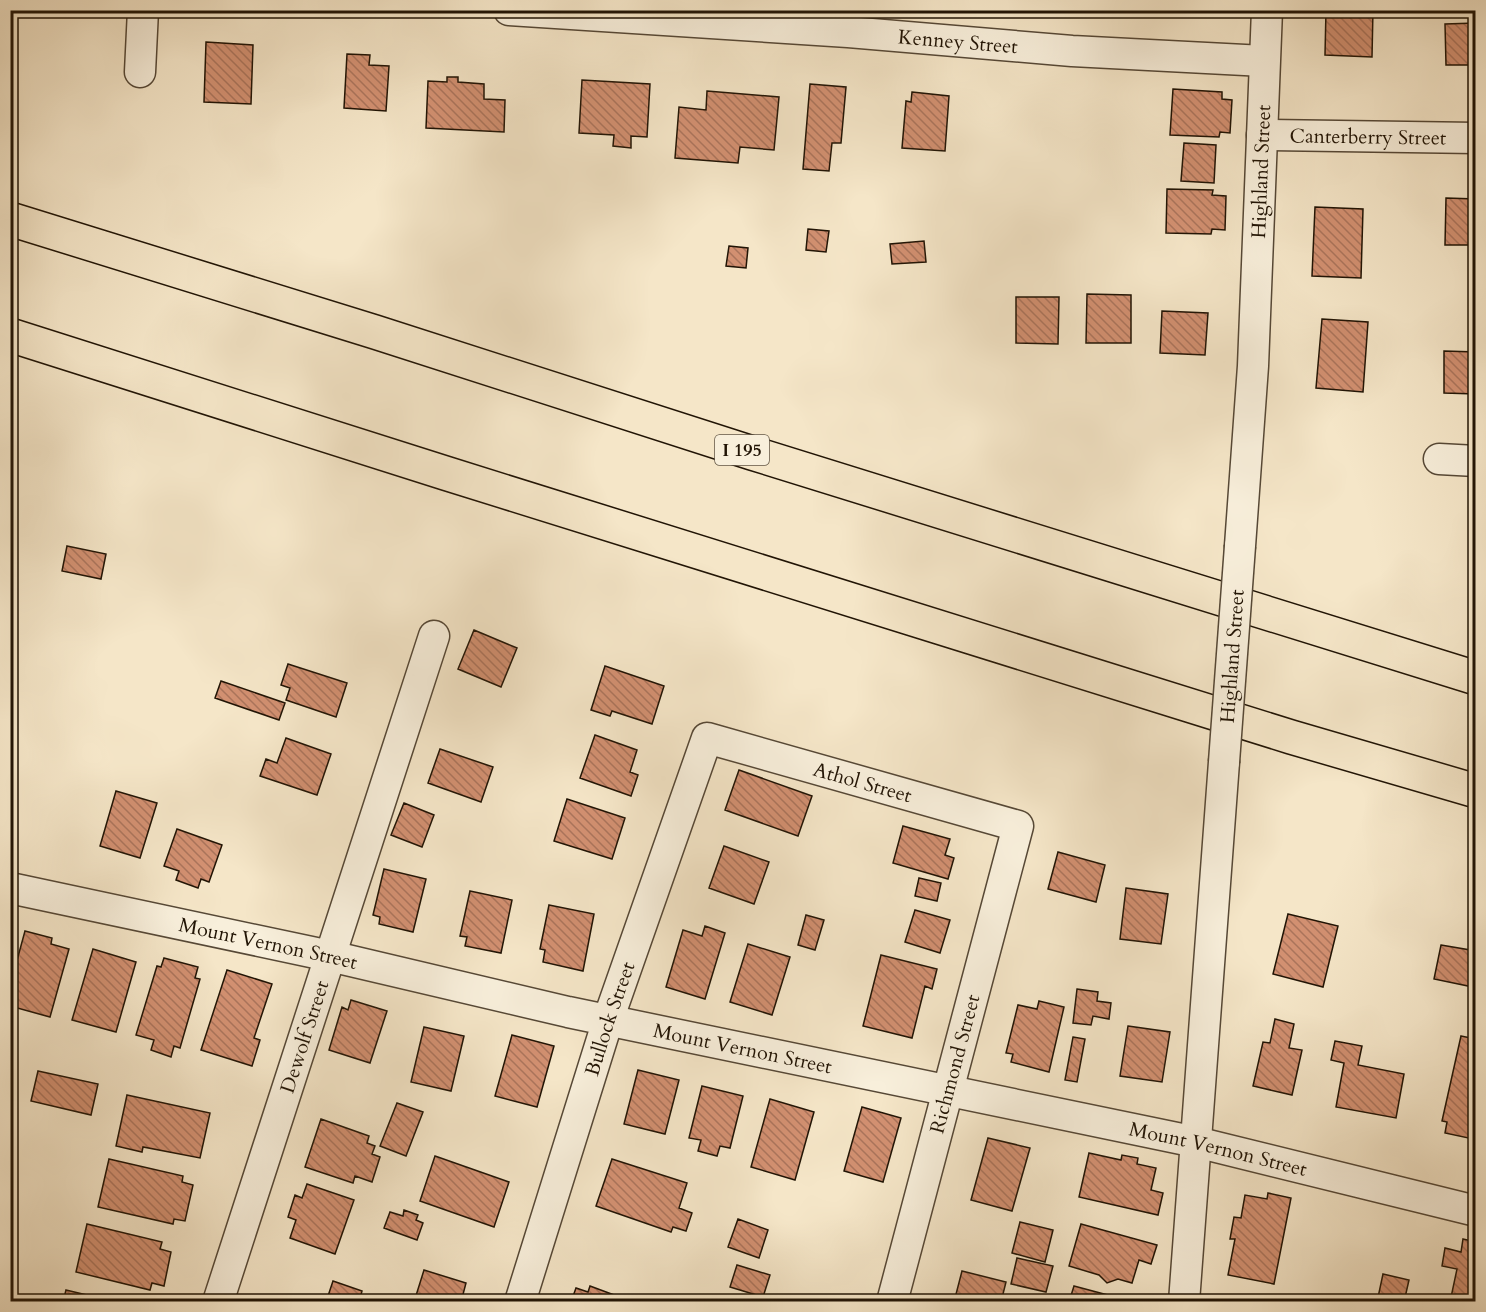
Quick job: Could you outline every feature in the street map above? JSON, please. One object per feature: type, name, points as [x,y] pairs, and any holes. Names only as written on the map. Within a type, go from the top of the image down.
[{"type":"highway","name":"I 195","points":[[10,219],[1476,678]]},
{"type":"highway","points":[[10,334],[445,473],[1291,737],[1476,791]]},
{"type":"street","points":[[140,72],[143,10]]},
{"type":"street","name":"Kenney Street","points":[[509,10],[848,32],[1072,51],[1264,61]]},
{"type":"street","name":"Highland Street","points":[[1184,1302],[1253,366],[1267,10]]},
{"type":"street","name":"Canterberry Street","points":[[1262,135],[1476,138]]},
{"type":"street","points":[[1439,459],[1476,461]]},
{"type":"street","name":"Dewolf Street","points":[[218,1302],[434,636]]},
{"type":"street","name":"Athol Street","points":[[707,738],[1018,826]]},
{"type":"street","name":"Bullock Street","points":[[520,1302],[608,1020],[707,738]]},
{"type":"street","name":"Richmond Street","points":[[892,1302],[1018,826]]},
{"type":"street","name":"Mount Vernon Street","points":[[10,888],[330,956],[608,1020],[1196,1142],[1476,1211]]},
{"type":"building","points":[[1326,10],[1373,10],[1372,57],[1325,55]]},
{"type":"building","points":[[1476,23],[1476,65],[1446,65],[1445,24]]},
{"type":"building","points":[[206,42],[253,45],[251,104],[204,102]]},
{"type":"building","points":[[347,54],[370,55],[369,65],[389,66],[386,111],[344,108]]},
{"type":"building","points":[[447,77],[458,77],[458,82],[484,84],[484,99],[505,100],[504,132],[426,128],[428,81],[447,82]]},
{"type":"building","points":[[582,80],[650,84],[647,137],[631,136],[631,148],[613,146],[614,135],[579,133]]},
{"type":"building","points":[[810,84],[846,87],[841,143],[832,143],[829,171],[803,169]]},
{"type":"building","points":[[1173,89],[1222,92],[1222,99],[1232,100],[1230,133],[1220,132],[1219,137],[1170,135]]},
{"type":"building","points":[[707,91],[779,97],[774,150],[740,147],[738,163],[675,158],[679,107],[706,110]]},
{"type":"building","points":[[912,92],[949,96],[945,151],[902,148],[906,101],[911,102]]},
{"type":"building","points":[[1184,143],[1216,145],[1214,183],[1181,181]]},
{"type":"building","points":[[1167,189],[1213,190],[1212,195],[1226,196],[1225,230],[1212,229],[1211,234],[1166,233]]},
{"type":"building","points":[[1446,198],[1476,199],[1476,245],[1445,245]]},
{"type":"building","points":[[1315,207],[1363,209],[1361,278],[1312,276]]},
{"type":"building","points":[[808,229],[829,231],[826,252],[806,250]]},
{"type":"building","points":[[924,241],[926,262],[892,264],[890,244]]},
{"type":"building","points":[[729,246],[748,248],[746,268],[726,266]]},
{"type":"building","points":[[1087,294],[1131,295],[1131,343],[1086,343]]},
{"type":"building","points":[[1016,297],[1059,297],[1058,344],[1016,343]]},
{"type":"building","points":[[1162,311],[1208,313],[1205,355],[1160,353]]},
{"type":"building","points":[[1322,319],[1368,322],[1363,392],[1316,388]]},
{"type":"building","points":[[1444,351],[1476,352],[1476,394],[1444,393]]},
{"type":"building","points":[[67,546],[106,554],[101,579],[62,571]]},
{"type":"building","points":[[474,630],[517,648],[501,687],[458,669]]},
{"type":"building","points":[[288,664],[347,683],[336,717],[286,700],[290,688],[281,685]]},
{"type":"building","points":[[605,666],[664,686],[652,724],[612,711],[610,716],[591,710]]},
{"type":"building","points":[[221,681],[285,703],[279,720],[215,698]]},
{"type":"building","points":[[595,735],[637,750],[630,772],[638,775],[631,796],[580,778]]},
{"type":"building","points":[[286,738],[331,754],[317,795],[260,776],[266,759],[277,763]]},
{"type":"building","points":[[440,749],[493,767],[481,802],[428,783]]},
{"type":"building","points":[[739,770],[812,796],[798,836],[725,810]]},
{"type":"building","points":[[116,791],[157,803],[140,858],[100,846]]},
{"type":"building","points":[[567,799],[625,818],[612,859],[554,841]]},
{"type":"building","points":[[404,803],[434,815],[422,847],[391,835]]},
{"type":"building","points":[[903,826],[950,839],[945,855],[954,858],[948,879],[893,863]]},
{"type":"building","points":[[177,829],[222,845],[209,882],[201,879],[198,888],[176,880],[179,871],[164,866]]},
{"type":"building","points":[[724,846],[769,862],[754,904],[709,888]]},
{"type":"building","points":[[1058,852],[1105,865],[1096,902],[1048,889]]},
{"type":"building","points":[[384,869],[426,879],[413,932],[379,924],[380,917],[373,915]]},
{"type":"building","points":[[919,878],[941,883],[937,901],[915,896]]},
{"type":"building","points":[[1126,888],[1168,894],[1161,944],[1120,939]]},
{"type":"building","points":[[470,891],[512,900],[501,953],[465,946],[467,937],[460,936]]},
{"type":"building","points":[[549,905],[594,914],[583,971],[543,962],[545,950],[540,949]]},
{"type":"building","points":[[915,910],[950,920],[940,953],[905,942]]},
{"type":"building","points":[[1288,914],[1338,926],[1323,987],[1273,974]]},
{"type":"building","points":[[806,915],[824,920],[815,950],[798,945]]},
{"type":"building","points":[[705,926],[725,933],[705,999],[666,987],[683,930],[702,936]]},
{"type":"building","points":[[25,931],[52,938],[51,944],[69,949],[50,1017],[10,1006],[10,986]]},
{"type":"building","points":[[748,944],[790,957],[772,1015],[730,1002]]},
{"type":"building","points":[[1441,945],[1476,951],[1473,987],[1434,979]]},
{"type":"building","points":[[93,949],[136,962],[116,1032],[72,1020]]},
{"type":"building","points":[[881,955],[937,969],[932,989],[925,986],[912,1038],[863,1026]]},
{"type":"building","points":[[164,958],[198,967],[195,978],[200,979],[180,1048],[174,1046],[171,1057],[151,1050],[154,1040],[136,1035],[157,966],[161,967]]},
{"type":"building","points":[[227,970],[272,984],[254,1038],[260,1040],[252,1066],[201,1050]]},
{"type":"building","points":[[1077,989],[1098,992],[1097,1001],[1111,1003],[1109,1019],[1093,1016],[1091,1025],[1073,1023]]},
{"type":"building","points":[[351,1000],[387,1011],[370,1063],[329,1050],[342,1007],[348,1010]]},
{"type":"building","points":[[1039,1001],[1064,1007],[1049,1072],[1011,1062],[1013,1054],[1006,1053],[1018,1005],[1037,1009]]},
{"type":"building","points":[[1275,1019],[1294,1024],[1289,1048],[1302,1050],[1292,1095],[1253,1086],[1263,1042],[1270,1043]]},
{"type":"building","points":[[1128,1026],[1170,1032],[1162,1082],[1120,1076]]},
{"type":"building","points":[[424,1027],[464,1036],[451,1091],[411,1082]]},
{"type":"building","points":[[512,1035],[554,1046],[537,1107],[495,1096]]},
{"type":"building","points":[[1461,1036],[1476,1039],[1476,1134],[1473,1139],[1445,1133],[1447,1122],[1442,1121]]},
{"type":"building","points":[[1073,1037],[1085,1039],[1077,1082],[1065,1080]]},
{"type":"building","points":[[1335,1041],[1362,1046],[1358,1065],[1404,1074],[1396,1118],[1336,1107],[1344,1063],[1331,1060]]},
{"type":"building","points":[[638,1070],[679,1080],[665,1134],[624,1124]]},
{"type":"building","points":[[38,1071],[98,1084],[91,1115],[31,1101]]},
{"type":"building","points":[[702,1086],[743,1096],[730,1148],[720,1146],[717,1156],[698,1151],[701,1140],[689,1138]]},
{"type":"building","points":[[127,1095],[210,1113],[200,1158],[143,1147],[142,1152],[116,1146]]},
{"type":"building","points":[[770,1099],[814,1112],[795,1180],[751,1167]]},
{"type":"building","points":[[397,1103],[423,1112],[406,1156],[380,1146]]},
{"type":"building","points":[[862,1107],[901,1118],[883,1182],[844,1171]]},
{"type":"building","points":[[321,1119],[369,1136],[367,1143],[375,1146],[372,1154],[380,1157],[372,1182],[355,1176],[353,1183],[305,1167]]},
{"type":"building","points":[[988,1138],[1030,1148],[1012,1211],[971,1200]]},
{"type":"building","points":[[1089,1153],[1121,1160],[1122,1155],[1138,1158],[1137,1164],[1156,1168],[1151,1190],[1163,1193],[1158,1215],[1079,1197]]},
{"type":"building","points":[[435,1156],[509,1182],[494,1227],[420,1201]]},
{"type":"building","points":[[109,1159],[183,1176],[182,1182],[193,1185],[185,1221],[174,1219],[173,1224],[98,1207]]},
{"type":"building","points":[[612,1159],[687,1183],[679,1208],[692,1213],[686,1231],[673,1227],[671,1232],[596,1206]]},
{"type":"building","points":[[307,1184],[354,1200],[335,1254],[290,1238],[296,1220],[288,1217],[295,1195],[302,1198]]},
{"type":"building","points":[[1268,1193],[1291,1198],[1274,1284],[1228,1275],[1235,1239],[1230,1239],[1234,1217],[1241,1218],[1245,1195],[1267,1199]]},
{"type":"building","points":[[404,1210],[418,1215],[416,1220],[423,1223],[417,1240],[384,1228],[390,1212],[403,1216]]},
{"type":"building","points":[[738,1219],[768,1230],[759,1258],[728,1247]]},
{"type":"building","points":[[1020,1222],[1053,1230],[1045,1262],[1012,1253]]},
{"type":"building","points":[[87,1224],[162,1242],[160,1249],[171,1252],[164,1286],[152,1283],[150,1290],[76,1272]]},
{"type":"building","points":[[1081,1224],[1157,1245],[1151,1264],[1139,1260],[1132,1283],[1118,1279],[1107,1283],[1099,1275],[1069,1266]]},
{"type":"building","points":[[1463,1239],[1476,1242],[1476,1302],[1450,1302],[1457,1269],[1442,1266],[1445,1248],[1461,1252]]},
{"type":"building","points":[[1017,1258],[1053,1266],[1046,1292],[1011,1284]]},
{"type":"building","points":[[737,1265],[770,1275],[763,1297],[730,1287]]},
{"type":"building","points":[[424,1270],[466,1283],[461,1302],[414,1302]]},
{"type":"building","points":[[962,1271],[1006,1282],[1001,1302],[954,1302]]},
{"type":"building","points":[[1383,1274],[1409,1280],[1404,1302],[1377,1302]]},
{"type":"building","points":[[333,1281],[362,1291],[359,1302],[326,1302]]},
{"type":"building","points":[[590,1286],[633,1302],[571,1302],[576,1288],[588,1292]]},
{"type":"building","points":[[1074,1286],[1134,1302],[1069,1302]]},
{"type":"building","points":[[66,1290],[116,1302],[63,1302]]}]
